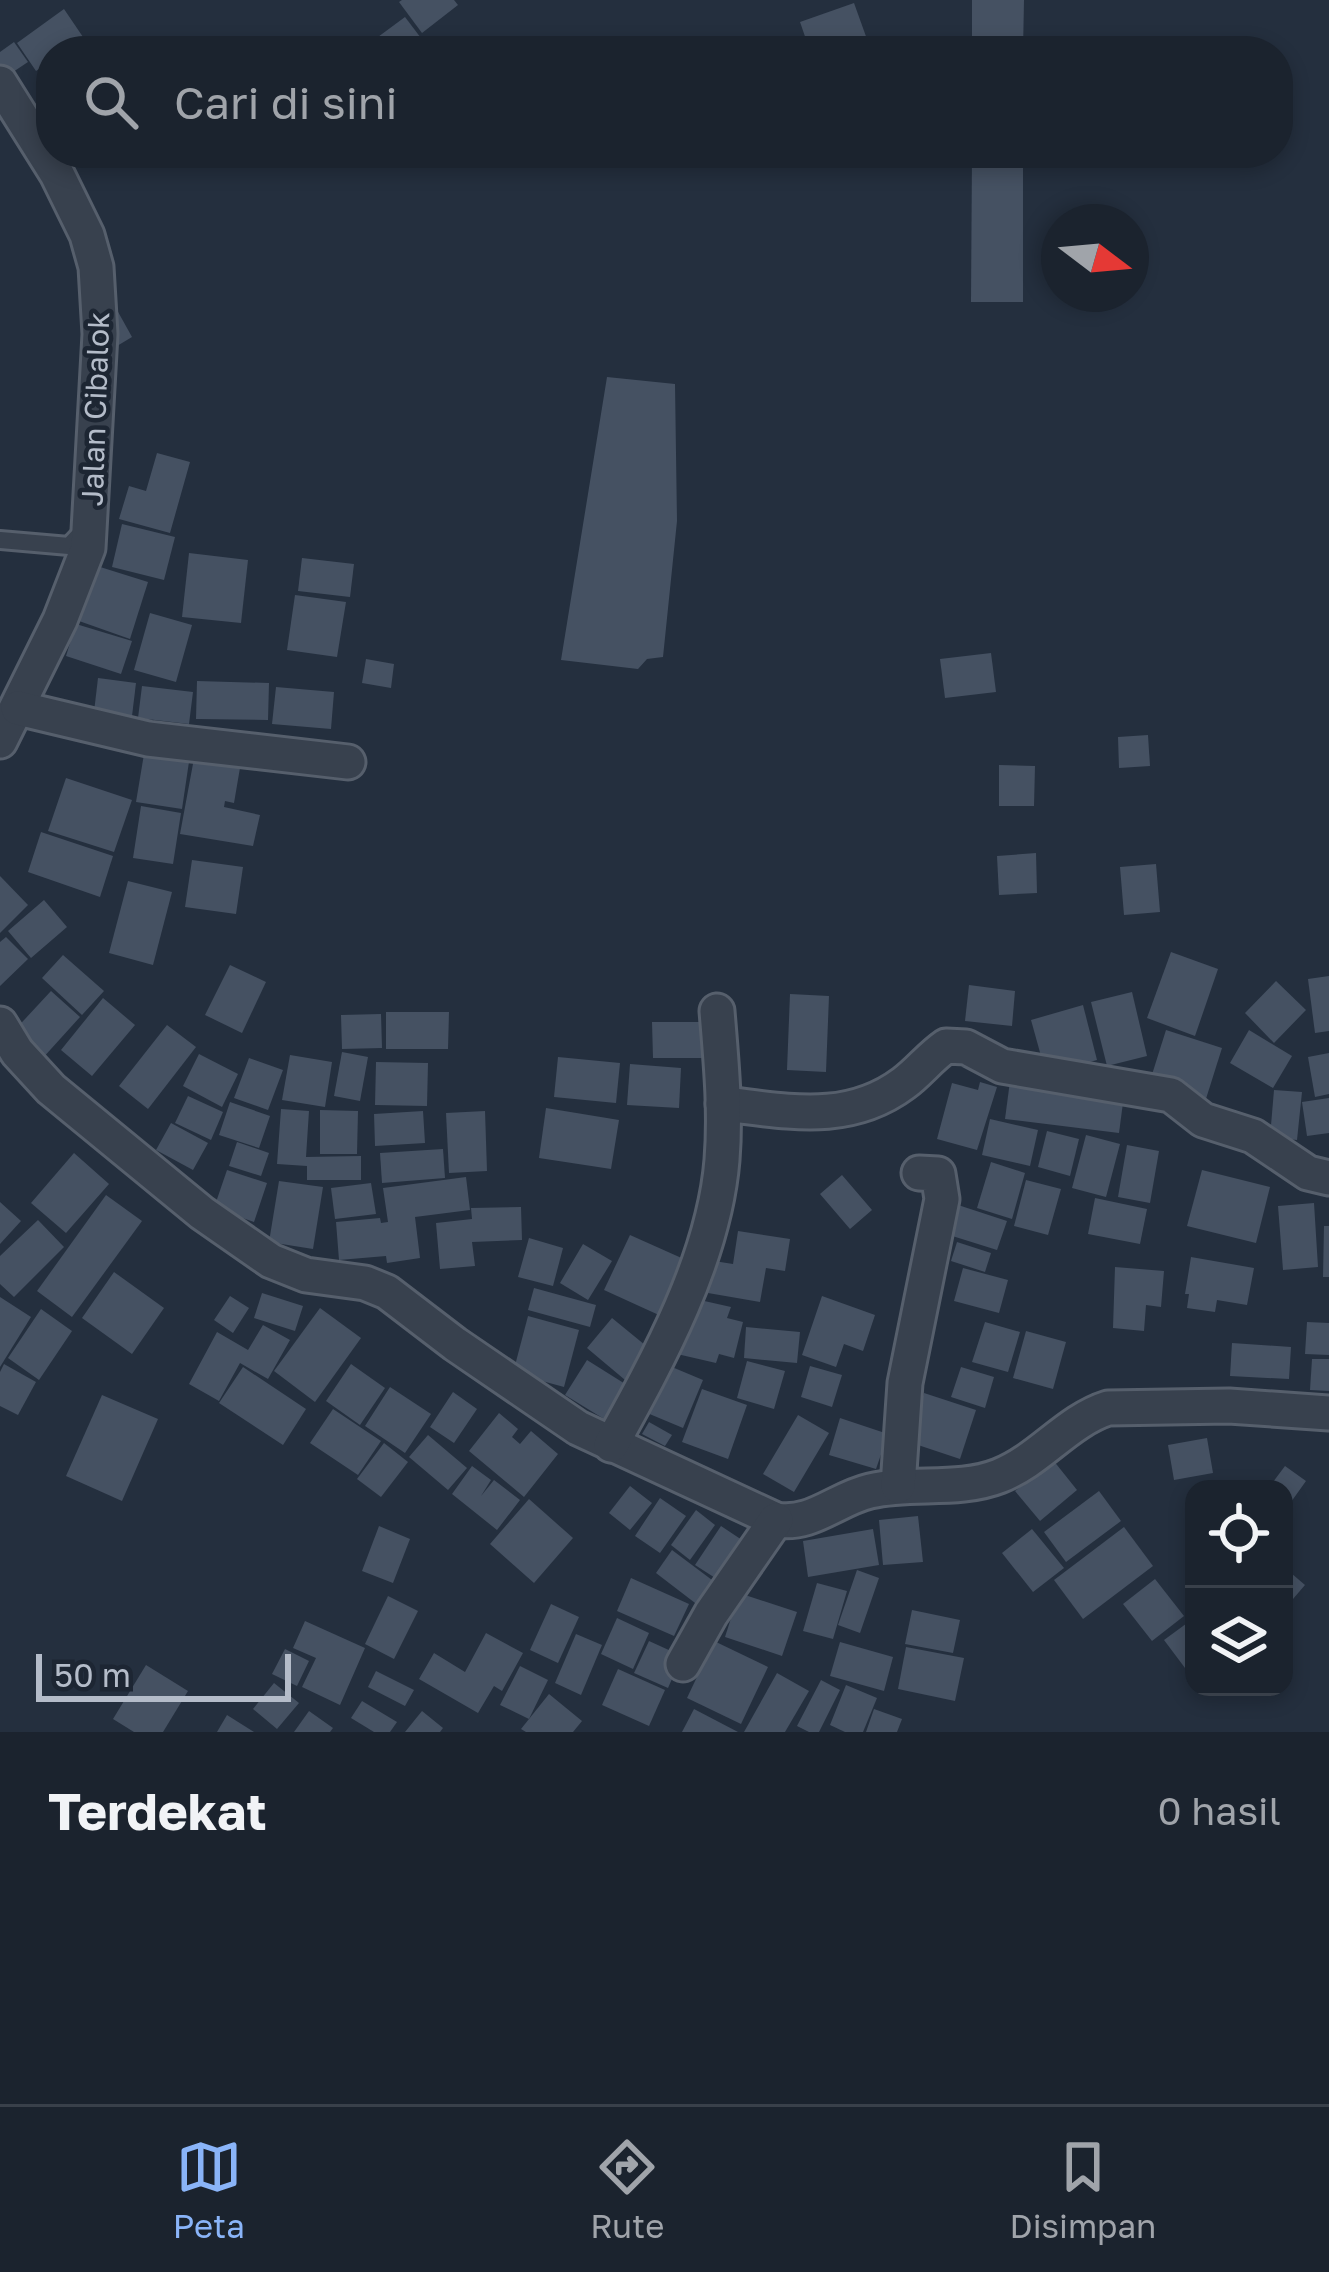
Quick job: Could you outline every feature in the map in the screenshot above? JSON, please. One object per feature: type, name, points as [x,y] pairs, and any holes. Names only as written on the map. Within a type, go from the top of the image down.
[{"type":"street","name":"Jalan Cibalok","points":[[0,83],[36,142]]},
{"type":"street","name":"Jalan Cibalok","points":[[0,741],[78,578],[92,523],[100,334],[96,267],[74,204],[52,168]]},
{"type":"street","points":[[19,708],[148,739],[348,762]]},
{"type":"street","points":[[611,1445],[669,1336],[717,1188],[723,1103],[717,1011]]},
{"type":"street","points":[[0,1024],[51,1089],[171,1189],[251,1248],[289,1270],[365,1283],[387,1292],[548,1411],[776,1520],[797,1523],[845,1498],[898,1486],[997,1477],[1038,1454],[1091,1413],[1108,1408],[1229,1406],[1329,1413]]},
{"type":"street","points":[[723,1103],[804,1113],[864,1107],[906,1082],[946,1046],[966,1047],[1002,1066],[1171,1095],[1202,1120],[1253,1136],[1308,1173],[1329,1178]]},
{"type":"street","points":[[898,1486],[905,1383],[941,1199],[938,1174],[919,1173]]},
{"type":"street","points":[[683,1664],[711,1614],[776,1520]]},
{"type":"lane","points":[[0,540],[69,546],[92,523]]},
{"type":"building","points":[[454,0],[458,5],[422,33],[399,2]]},
{"type":"building","points":[[972,0],[1024,0],[1023,36],[972,36]]},
{"type":"building","points":[[854,3],[866,36],[805,36],[800,22]]},
{"type":"building","points":[[64,9],[82,36],[36,36],[36,71],[17,43]]},
{"type":"building","points":[[405,17],[419,36],[379,36]]},
{"type":"building","points":[[14,42],[28,62],[4,78],[0,52]]},
{"type":"building","points":[[972,168],[1023,168],[1023,302],[971,302]]},
{"type":"building","points":[[117,310],[132,337],[117,346],[101,319]]},
{"type":"building","points":[[607,377],[675,384],[677,521],[663,657],[647,659],[638,669],[561,660]]},
{"type":"building","points":[[157,453],[190,462],[170,533],[119,519],[129,486],[146,491]]},
{"type":"building","points":[[122,524],[175,537],[164,580],[112,567]]},
{"type":"building","points":[[189,553],[248,560],[241,623],[182,617]]},
{"type":"building","points":[[302,558],[354,564],[350,597],[298,591]]},
{"type":"building","points":[[97,566],[148,582],[130,639],[79,621]]},
{"type":"building","points":[[295,595],[346,602],[337,657],[287,650]]},
{"type":"building","points":[[150,613],[192,625],[176,682],[134,670]]},
{"type":"building","points":[[76,624],[132,641],[121,674],[66,656]]},
{"type":"building","points":[[991,653],[996,692],[945,698],[940,659]]},
{"type":"building","points":[[366,659],[394,664],[391,688],[362,683]]},
{"type":"building","points":[[98,678],[136,683],[132,716],[94,712]]},
{"type":"building","points":[[197,681],[269,683],[268,720],[196,719]]},
{"type":"building","points":[[142,686],[193,692],[189,724],[138,718]]},
{"type":"building","points":[[276,687],[334,692],[331,729],[272,724]]},
{"type":"building","points":[[1148,735],[1150,766],[1119,768],[1118,737]]},
{"type":"building","points":[[145,748],[190,755],[182,809],[136,802]]},
{"type":"building","points":[[195,753],[241,762],[234,803],[225,801],[224,807],[260,815],[253,846],[180,834]]},
{"type":"building","points":[[999,765],[1035,766],[1034,806],[999,806]]},
{"type":"building","points":[[66,778],[132,800],[114,852],[48,831]]},
{"type":"building","points":[[141,806],[181,813],[173,864],[133,858]]},
{"type":"building","points":[[41,832],[113,856],[100,897],[28,872]]},
{"type":"building","points":[[1036,853],[1037,893],[999,895],[997,856]]},
{"type":"building","points":[[192,860],[243,867],[236,914],[185,907]]},
{"type":"building","points":[[1156,864],[1160,912],[1124,915],[1120,867]]},
{"type":"building","points":[[0,876],[28,905],[0,933]]},
{"type":"building","points":[[128,881],[172,892],[153,965],[109,953]]},
{"type":"building","points":[[44,900],[67,927],[31,958],[8,931]]},
{"type":"building","points":[[6,937],[28,959],[0,986],[0,942]]},
{"type":"building","points":[[1171,952],[1218,969],[1195,1036],[1147,1018]]},
{"type":"building","points":[[63,955],[104,991],[82,1015],[42,978]]},
{"type":"building","points":[[230,965],[266,982],[242,1033],[205,1015]]},
{"type":"building","points":[[1329,976],[1329,1031],[1315,1033],[1308,979]]},
{"type":"building","points":[[1276,981],[1306,1010],[1274,1043],[1245,1013]]},
{"type":"building","points":[[969,985],[1015,991],[1012,1026],[965,1021]]},
{"type":"building","points":[[51,991],[80,1017],[41,1060],[12,1033]]},
{"type":"building","points":[[1132,992],[1147,1056],[1107,1066],[1091,1002]]},
{"type":"building","points":[[790,994],[829,996],[826,1072],[787,1070]]},
{"type":"building","points":[[103,998],[135,1025],[92,1076],[61,1050]]},
{"type":"building","points":[[1083,1005],[1097,1060],[1046,1074],[1031,1020]]},
{"type":"building","points":[[386,1012],[449,1012],[448,1049],[386,1049]]},
{"type":"building","points":[[381,1014],[382,1048],[342,1049],[341,1015]]},
{"type":"building","points":[[652,1022],[705,1022],[705,1058],[653,1058]]},
{"type":"building","points":[[167,1025],[196,1047],[148,1109],[119,1086]]},
{"type":"building","points":[[1166,1030],[1222,1048],[1205,1102],[1149,1084]]},
{"type":"building","points":[[1249,1030],[1292,1056],[1273,1088],[1230,1063]]},
{"type":"building","points":[[342,1052],[368,1057],[360,1101],[334,1096]]},
{"type":"building","points":[[1329,1053],[1329,1094],[1315,1097],[1308,1057]]},
{"type":"building","points":[[199,1054],[238,1074],[222,1107],[183,1086]]},
{"type":"building","points":[[290,1055],[332,1062],[325,1107],[282,1100]]},
{"type":"building","points":[[558,1057],[620,1063],[616,1103],[554,1097]]},
{"type":"building","points":[[249,1058],[283,1070],[268,1110],[234,1098]]},
{"type":"building","points":[[376,1062],[428,1063],[427,1106],[375,1105]]},
{"type":"building","points":[[630,1064],[681,1068],[679,1108],[627,1105]]},
{"type":"building","points":[[1010,1081],[1124,1095],[1119,1133],[1005,1119]]},
{"type":"building","points":[[980,1082],[997,1087],[977,1150],[937,1139],[952,1083],[978,1090]]},
{"type":"building","points":[[1274,1090],[1302,1092],[1297,1140],[1270,1137]]},
{"type":"building","points":[[188,1096],[223,1112],[211,1140],[175,1123]]},
{"type":"building","points":[[1329,1098],[1329,1133],[1307,1136],[1302,1102]]},
{"type":"building","points":[[230,1102],[270,1116],[259,1148],[219,1135]]},
{"type":"building","points":[[546,1108],[619,1120],[611,1169],[539,1158]]},
{"type":"building","points":[[281,1109],[309,1111],[306,1157],[361,1156],[361,1180],[307,1180],[307,1166],[277,1164]]},
{"type":"building","points":[[320,1110],[358,1111],[357,1154],[320,1154]]},
{"type":"building","points":[[423,1111],[425,1143],[375,1146],[374,1114]]},
{"type":"building","points":[[485,1111],[487,1171],[449,1173],[446,1113]]},
{"type":"building","points":[[990,1119],[1038,1130],[1030,1166],[982,1155]]},
{"type":"building","points":[[171,1123],[208,1143],[193,1170],[156,1150]]},
{"type":"building","points":[[1047,1131],[1079,1139],[1070,1176],[1038,1167]]},
{"type":"building","points":[[1086,1135],[1120,1144],[1106,1197],[1072,1188]]},
{"type":"building","points":[[237,1142],[269,1153],[261,1176],[229,1166]]},
{"type":"building","points":[[1127,1145],[1159,1151],[1150,1203],[1118,1197]]},
{"type":"building","points":[[443,1149],[445,1178],[382,1183],[380,1153]]},
{"type":"building","points":[[74,1153],[109,1184],[66,1233],[31,1203]]},
{"type":"building","points":[[991,1162],[1025,1173],[1012,1219],[977,1208]]},
{"type":"building","points":[[227,1170],[267,1183],[254,1222],[214,1208]]},
{"type":"building","points":[[1202,1170],[1270,1187],[1256,1243],[1187,1226]]},
{"type":"building","points":[[842,1175],[872,1210],[850,1229],[820,1194]]},
{"type":"building","points":[[466,1177],[470,1210],[415,1217],[420,1258],[387,1263],[386,1256],[339,1260],[336,1222],[380,1218],[381,1223],[388,1222],[383,1188]]},
{"type":"building","points":[[1026,1180],[1061,1189],[1048,1235],[1014,1226]]},
{"type":"building","points":[[279,1181],[323,1187],[313,1249],[269,1242]]},
{"type":"building","points":[[371,1183],[376,1214],[335,1219],[331,1188]]},
{"type":"building","points":[[106,1195],[142,1221],[72,1317],[37,1291]]},
{"type":"building","points":[[1095,1198],[1147,1209],[1140,1244],[1088,1234]]},
{"type":"building","points":[[0,1202],[21,1221],[0,1244]]},
{"type":"building","points":[[1314,1203],[1318,1267],[1283,1270],[1278,1206]]},
{"type":"building","points":[[955,1204],[1007,1221],[997,1250],[946,1234]]},
{"type":"building","points":[[521,1207],[522,1240],[472,1242],[475,1266],[440,1269],[436,1223],[472,1219],[471,1208]]},
{"type":"building","points":[[38,1220],[64,1247],[14,1297],[0,1284],[0,1256]]},
{"type":"building","points":[[1324,1226],[1329,1226],[1329,1277],[1323,1277]]},
{"type":"building","points":[[738,1231],[790,1239],[785,1271],[766,1268],[760,1302],[708,1293],[714,1261],[733,1264]]},
{"type":"building","points":[[630,1235],[686,1260],[661,1316],[604,1290]]},
{"type":"building","points":[[529,1238],[563,1248],[553,1286],[518,1277]]},
{"type":"building","points":[[957,1242],[991,1253],[985,1272],[951,1261]]},
{"type":"building","points":[[583,1244],[612,1261],[588,1300],[560,1283]]},
{"type":"building","points":[[1191,1257],[1254,1268],[1247,1305],[1217,1300],[1215,1312],[1187,1308]]},
{"type":"building","points":[[1115,1267],[1164,1271],[1161,1307],[1146,1305],[1144,1331],[1113,1328]]},
{"type":"building","points":[[963,1268],[1008,1280],[999,1313],[954,1301]]},
{"type":"building","points":[[114,1272],[164,1308],[132,1354],[82,1318]]},
{"type":"building","points":[[534,1288],[596,1305],[590,1327],[528,1310]]},
{"type":"building","points":[[262,1293],[303,1306],[295,1331],[254,1318]]},
{"type":"building","points":[[230,1296],[249,1308],[233,1333],[214,1320]]},
{"type":"building","points":[[822,1296],[875,1315],[863,1351],[844,1344],[836,1367],[802,1355]]},
{"type":"building","points":[[0,1297],[31,1317],[0,1367]]},
{"type":"building","points":[[691,1298],[731,1307],[727,1318],[743,1322],[734,1358],[719,1354],[716,1363],[677,1354]]},
{"type":"building","points":[[320,1308],[361,1338],[315,1402],[274,1371]]},
{"type":"building","points":[[41,1309],[72,1331],[39,1380],[8,1358]]},
{"type":"building","points":[[528,1316],[579,1330],[564,1387],[513,1373]]},
{"type":"building","points":[[612,1318],[656,1354],[631,1385],[587,1348]]},
{"type":"building","points":[[985,1322],[1020,1332],[1008,1372],[972,1362]]},
{"type":"building","points":[[1307,1322],[1329,1323],[1329,1355],[1305,1354]]},
{"type":"building","points":[[263,1325],[290,1340],[268,1379],[240,1363],[219,1401],[189,1384],[217,1332],[248,1350]]},
{"type":"building","points":[[746,1327],[800,1332],[797,1363],[744,1358]]},
{"type":"building","points":[[1026,1331],[1066,1342],[1053,1389],[1013,1378]]},
{"type":"building","points":[[1232,1343],[1291,1347],[1289,1379],[1230,1376]]},
{"type":"building","points":[[1312,1359],[1329,1359],[1329,1391],[1310,1390]]},
{"type":"building","points":[[587,1360],[630,1387],[609,1422],[565,1395]]},
{"type":"building","points":[[747,1361],[785,1371],[774,1409],[737,1398]]},
{"type":"building","points":[[660,1362],[703,1380],[683,1428],[640,1410]]},
{"type":"building","points":[[4,1364],[36,1382],[18,1415],[0,1406]]},
{"type":"building","points":[[351,1364],[385,1388],[360,1425],[326,1401]]},
{"type":"building","points":[[810,1366],[842,1375],[832,1407],[801,1397]]},
{"type":"building","points":[[243,1367],[306,1409],[283,1445],[219,1403]]},
{"type":"building","points":[[961,1367],[994,1377],[985,1408],[951,1397]]},
{"type":"building","points":[[390,1387],[431,1414],[405,1453],[365,1426]]},
{"type":"building","points":[[702,1389],[747,1405],[728,1459],[682,1442]]},
{"type":"building","points":[[453,1392],[477,1409],[454,1443],[430,1427]]},
{"type":"building","points":[[924,1393],[976,1410],[960,1459],[909,1442]]},
{"type":"building","points":[[102,1395],[158,1419],[122,1501],[66,1476]]},
{"type":"building","points":[[333,1409],[381,1441],[358,1475],[310,1443]]},
{"type":"building","points":[[499,1413],[518,1429],[512,1437],[520,1444],[531,1431],[558,1454],[524,1497],[469,1451]]},
{"type":"building","points":[[798,1415],[829,1433],[794,1492],[763,1474]]},
{"type":"building","points":[[840,1418],[888,1434],[876,1469],[829,1455]]},
{"type":"building","points":[[649,1422],[672,1435],[665,1446],[642,1434]]},
{"type":"building","points":[[428,1435],[467,1468],[448,1490],[409,1457]]},
{"type":"building","points":[[1207,1438],[1213,1473],[1174,1480],[1168,1445]]},
{"type":"building","points":[[384,1443],[408,1462],[381,1497],[357,1479]]},
{"type":"building","points":[[1053,1460],[1077,1490],[1040,1521],[1015,1491]]},
{"type":"building","points":[[472,1466],[491,1480],[481,1496],[494,1480],[520,1500],[497,1530],[452,1494]]},
{"type":"building","points":[[1285,1466],[1306,1481],[1293,1499],[1293,1480],[1274,1480]]},
{"type":"building","points":[[630,1486],[652,1503],[630,1530],[609,1513]]},
{"type":"building","points":[[1099,1491],[1121,1521],[1066,1562],[1044,1532]]},
{"type":"building","points":[[660,1498],[686,1516],[660,1553],[635,1536]]},
{"type":"building","points":[[529,1499],[573,1538],[534,1583],[490,1544]]},
{"type":"building","points":[[696,1510],[715,1525],[690,1560],[671,1545]]},
{"type":"building","points":[[918,1516],[923,1562],[883,1565],[879,1520]]},
{"type":"building","points":[[379,1526],[410,1539],[393,1583],[362,1571]]},
{"type":"building","points":[[721,1526],[748,1544],[723,1583],[695,1565]]},
{"type":"building","points":[[1124,1527],[1153,1566],[1083,1619],[1054,1580]]},
{"type":"building","points":[[873,1529],[879,1565],[808,1577],[803,1541]]},
{"type":"building","points":[[1032,1529],[1064,1568],[1033,1592],[1002,1553]]},
{"type":"building","points":[[672,1550],[716,1583],[699,1606],[656,1573]]},
{"type":"building","points":[[857,1570],[879,1578],[860,1633],[838,1625]]},
{"type":"building","points":[[1293,1575],[1305,1585],[1293,1599]]},
{"type":"building","points":[[631,1578],[689,1604],[674,1636],[617,1611]]},
{"type":"building","points":[[1155,1579],[1184,1616],[1152,1641],[1123,1604]]},
{"type":"building","points":[[817,1583],[847,1591],[833,1639],[803,1631]]},
{"type":"building","points":[[739,1593],[797,1612],[782,1656],[725,1637]]},
{"type":"building","points":[[388,1596],[418,1611],[394,1659],[365,1644]]},
{"type":"building","points":[[551,1604],[579,1617],[558,1663],[530,1650]]},
{"type":"building","points":[[912,1610],[960,1620],[953,1653],[905,1644]]},
{"type":"building","points":[[617,1618],[649,1633],[633,1669],[601,1654]]},
{"type":"building","points":[[305,1621],[365,1648],[340,1705],[302,1687],[316,1658],[293,1648]]},
{"type":"building","points":[[1185,1625],[1185,1668],[1164,1640]]},
{"type":"building","points":[[486,1633],[523,1653],[502,1691],[494,1686],[478,1713],[419,1679],[434,1653],[465,1672]]},
{"type":"building","points":[[576,1634],[602,1645],[581,1695],[555,1683]]},
{"type":"building","points":[[649,1641],[682,1656],[668,1688],[634,1673]]},
{"type":"building","points":[[714,1641],[768,1667],[741,1724],[687,1698]]},
{"type":"building","points":[[840,1642],[893,1657],[884,1691],[830,1676]]},
{"type":"building","points":[[906,1647],[964,1658],[955,1701],[898,1689]]},
{"type":"building","points":[[285,1649],[309,1661],[297,1686],[272,1674]]},
{"type":"building","points":[[146,1665],[188,1691],[163,1732],[134,1732],[113,1719]]},
{"type":"building","points":[[520,1666],[548,1680],[529,1719],[500,1705]]},
{"type":"building","points":[[618,1669],[665,1690],[649,1726],[602,1705]]},
{"type":"building","points":[[376,1671],[414,1690],[405,1706],[368,1687]]},
{"type":"building","points":[[777,1673],[809,1691],[785,1732],[744,1732]]},
{"type":"building","points":[[821,1680],[840,1690],[819,1732],[809,1732],[797,1726]]},
{"type":"building","points":[[274,1683],[299,1703],[277,1729],[253,1709]]},
{"type":"building","points":[[846,1685],[877,1698],[863,1732],[845,1732],[830,1725]]},
{"type":"building","points":[[549,1694],[582,1721],[573,1732],[521,1729]]},
{"type":"building","points":[[362,1701],[397,1722],[390,1732],[374,1732],[351,1718]]},
{"type":"building","points":[[694,1709],[738,1732],[682,1732]]},
{"type":"building","points":[[874,1709],[902,1719],[897,1732],[866,1732]]},
{"type":"building","points":[[309,1711],[333,1728],[330,1732],[294,1732]]},
{"type":"building","points":[[422,1711],[443,1728],[440,1732],[405,1732]]},
{"type":"building","points":[[227,1715],[254,1732],[217,1732]]}]
